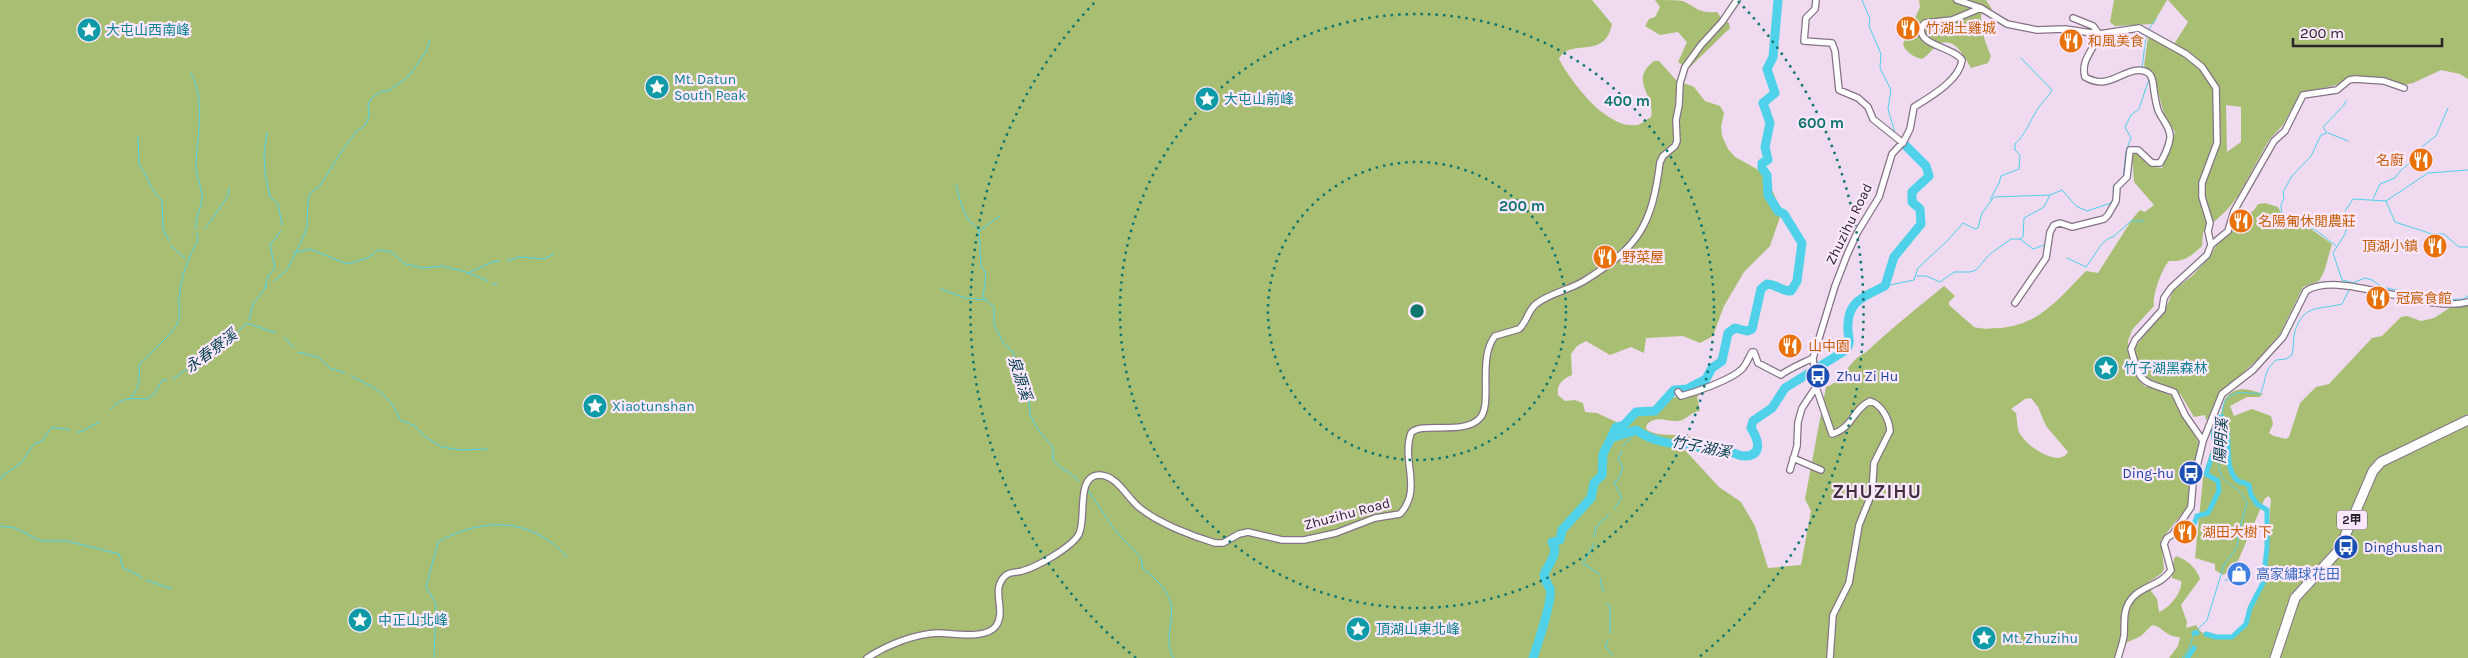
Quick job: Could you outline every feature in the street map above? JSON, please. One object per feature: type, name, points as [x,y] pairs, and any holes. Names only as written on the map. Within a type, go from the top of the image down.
[{"type":"main road","name":"2甲","points":[[2276,658],[2295,598],[2338,550],[2373,471],[2382,462],[2468,420]]},
{"type":"street","name":"Zhuzihu Road","points":[[867,658],[912,637],[925,634],[966,635],[991,631],[995,628],[1001,613],[998,594],[1000,582],[1010,573],[1027,569],[1071,543],[1078,534],[1083,521],[1085,484],[1091,478],[1098,475],[1114,480],[1139,507],[1156,519],[1215,543],[1223,543],[1239,534],[1248,532],[1282,540],[1304,540],[1336,534],[1375,518],[1400,514],[1408,502],[1413,483],[1408,446],[1411,433],[1417,429],[1456,428],[1476,422],[1485,407],[1485,364],[1493,338],[1499,334],[1519,329],[1534,305],[1584,281],[1628,249],[1639,235],[1651,211],[1662,156],[1675,146],[1678,140],[1676,120],[1680,83],[1685,67],[1737,0]]},
{"type":"street","points":[[1816,0],[1815,8],[1806,18],[1804,41],[1832,43],[1835,52],[1839,90],[1858,98],[1868,107],[1873,119],[1902,143]]},
{"type":"street","points":[[1957,0],[1981,8],[2007,24],[2037,30],[2065,29],[2100,34],[2139,28],[2186,54],[2202,67],[2216,88],[2217,143],[2202,183],[2202,197],[2210,223],[2208,231],[2211,245]]},
{"type":"street","name":"Zhuzihu Road","points":[[1830,658],[1833,615],[1849,583],[1859,525],[1872,493],[1874,462],[1890,431],[1885,413],[1876,403],[1870,401],[1856,412],[1847,427],[1832,434],[1816,387],[1813,358],[1835,286],[1847,255],[1857,233],[1876,203],[1892,154],[1902,143],[1910,129],[1914,107],[1950,80],[1962,66],[1962,60],[1958,53],[1938,46],[1922,37],[1920,33],[1922,26],[1925,23],[1952,20],[1981,8]]},
{"type":"street","points":[[2073,18],[2093,26],[2100,34]]},
{"type":"street","points":[[2015,303],[2046,258],[2051,228],[2056,223],[2072,227],[2104,219],[2116,201],[2117,187],[2126,177],[2130,150],[2138,150],[2152,163],[2160,163],[2170,137],[2168,128],[2158,111],[2152,77],[2148,73],[2143,70],[2107,82],[2090,80],[2085,77],[2084,62],[2100,34]]},
{"type":"street","points":[[2203,441],[2185,416],[2174,392],[2146,383],[2142,379],[2131,349],[2135,340],[2162,310],[2164,298],[2171,288],[2207,255],[2211,245],[2228,231],[2234,211],[2274,140],[2285,130],[2303,94],[2338,90],[2349,80],[2355,79],[2384,81],[2404,88]]},
{"type":"street","points":[[2118,658],[2124,633],[2123,619],[2128,604],[2134,596],[2160,582],[2171,570],[2164,544],[2167,538],[2173,534],[2190,507],[2193,483],[2203,441],[2222,394],[2253,370],[2283,337],[2306,291],[2323,285],[2350,287],[2449,305],[2468,302]]},
{"type":"street","points":[[1678,392],[1681,396],[1737,373],[1744,366],[1752,352],[1754,352],[1758,363],[1781,375],[1789,368],[1796,368],[1813,358]]},
{"type":"street","points":[[1790,470],[1800,415],[1816,387]]},
{"type":"street","points":[[1793,458],[1821,470]]},
{"type":"green space","points":[[0,0],[1592,0],[1612,24],[1608,35],[1595,46],[1571,49],[1559,59],[1581,91],[1602,112],[1614,120],[1626,125],[1637,125],[1651,117],[1650,102],[1643,82],[1643,75],[1654,61],[1659,61],[1676,80],[1694,87],[1705,101],[1720,106],[1724,113],[1721,127],[1722,136],[1728,149],[1735,157],[1764,173],[1781,209],[1770,246],[1744,272],[1724,306],[1713,336],[1700,343],[1683,336],[1646,338],[1644,353],[1631,347],[1610,355],[1586,341],[1577,346],[1571,354],[1572,375],[1561,382],[1558,388],[1558,395],[1565,401],[1575,400],[1583,403],[1585,412],[1597,413],[1623,425],[1633,411],[1654,409],[1666,397],[1680,396],[1699,384],[1708,383],[1708,387],[1697,397],[1700,411],[1694,412],[1678,421],[1651,421],[1647,424],[1646,429],[1659,434],[1688,436],[1702,443],[1703,453],[1685,446],[1683,448],[1719,487],[1741,502],[1755,526],[1768,568],[1801,565],[1811,511],[1805,499],[1826,387],[1838,380],[1854,360],[1865,353],[1944,286],[1955,296],[1949,302],[1949,305],[1974,327],[2001,328],[2028,321],[2049,308],[2086,271],[2098,273],[2133,218],[2140,210],[2145,212],[2154,205],[2134,182],[2132,156],[2134,152],[2137,152],[2149,166],[2162,168],[2175,132],[2165,117],[2152,71],[2144,66],[2148,37],[2152,37],[2165,46],[2174,44],[2188,22],[2168,0],[2468,0],[2468,79],[2460,74],[2441,70],[2413,83],[2399,86],[2372,78],[2351,77],[2340,84],[2300,94],[2283,125],[2269,140],[2238,196],[2228,209],[2203,232],[2202,246],[2187,258],[2169,261],[2166,265],[2156,289],[2154,306],[2132,330],[2128,341],[2130,368],[2144,386],[2162,390],[2173,397],[2199,443],[2190,483],[2188,506],[2161,540],[2164,569],[2162,573],[2146,584],[2157,599],[2159,612],[2163,610],[2178,595],[2180,590],[2181,581],[2172,578],[2174,559],[2176,556],[2184,559],[2194,568],[2200,579],[2181,605],[2187,622],[2186,628],[2196,625],[2201,632],[2207,635],[2222,638],[2232,636],[2241,628],[2255,603],[2267,559],[2271,500],[2269,496],[2265,498],[2235,568],[2223,575],[2215,570],[2215,564],[2195,558],[2203,478],[2225,399],[2233,392],[2242,389],[2263,394],[2259,397],[2247,397],[2230,406],[2234,416],[2252,409],[2271,416],[2273,424],[2269,433],[2286,439],[2289,437],[2300,403],[2316,387],[2329,384],[2372,338],[2382,336],[2401,317],[2407,316],[2421,321],[2434,318],[2451,307],[2468,304],[2468,658],[2169,658],[2178,646],[2180,637],[2168,634],[2152,625],[2141,636],[2119,646],[2114,658],[0,658]],"holes":[[[2226,105],[2241,107],[2241,142],[2227,152]],[[2031,398],[2038,407],[2046,426],[2068,452],[2063,457],[2050,457],[2042,453],[2028,443],[2019,432],[2016,413],[2011,409],[2025,399]]]},
{"type":"green space","points":[[1655,0],[1683,1],[1701,11],[1717,12],[1722,19],[1729,23],[1730,28],[1688,69],[1678,62],[1687,42],[1678,32],[1660,35],[1645,26],[1649,19],[1655,17],[1660,7]]},
{"type":"green space","points":[[1919,0],[1986,0],[1992,9],[1987,9],[1981,15],[1984,36],[1991,56],[1988,63],[1971,68],[1956,46],[1946,42],[1939,44],[1922,59],[1908,52],[1903,44],[1920,7]]},
{"type":"green space","points":[[2114,0],[2167,0],[2153,24],[2115,26],[2110,22]]},
{"type":"green space","points":[[2265,203],[2278,207],[2282,215],[2292,226],[2308,227],[2332,244],[2324,272],[2319,281],[2303,287],[2280,334],[2257,360],[2221,393],[2208,419],[2206,420],[2205,415],[2194,417],[2181,395],[2172,388],[2146,378],[2134,352],[2136,346],[2166,308],[2173,291],[2193,275],[2211,255],[2218,242],[2254,210],[2258,204]]},
{"type":"waterway","points":[[1611,438],[1616,427],[1624,425],[1636,412],[1655,411],[1674,390],[1687,389],[1706,379],[1712,368],[1722,361],[1728,333],[1735,328],[1747,331],[1752,329],[1761,289],[1767,284],[1791,291],[1797,281],[1802,243],[1784,214],[1778,211],[1768,195],[1767,175],[1762,168],[1762,163],[1768,160],[1765,147],[1770,123],[1763,103],[1775,93],[1767,69],[1773,57],[1778,0]]},
{"type":"waterway","points":[[1862,0],[1870,19],[1869,26],[1881,54],[1880,68],[1891,90],[1888,109],[1895,133]]},
{"type":"waterway","points":[[2149,29],[2156,19]]},
{"type":"waterway","points":[[2142,68],[2146,36]]},
{"type":"waterway","points":[[274,281],[287,270],[302,240],[307,227],[308,199],[311,192],[319,187],[344,148],[356,132],[365,125],[369,117],[368,105],[371,99],[380,92],[390,90],[410,75],[426,51],[430,40]]},
{"type":"waterway","points":[[1990,200],[2001,176],[2019,169],[2020,155],[2015,150],[2015,144],[2052,90],[2021,58]]},
{"type":"waterway","points":[[191,73],[199,96],[200,108],[196,169],[202,199],[196,229]]},
{"type":"waterway","points":[[2123,178],[2126,151],[2131,138],[2125,127],[2131,115],[2139,109],[2149,79]]},
{"type":"waterway","points":[[2336,246],[2313,229],[2286,220],[2281,205],[2284,198],[2283,192],[2292,176],[2311,156],[2321,135],[2327,133],[2323,127],[2346,101]]},
{"type":"waterway","points":[[2373,199],[2380,184],[2395,178],[2401,170],[2416,158],[2424,145],[2436,136],[2448,108]]},
{"type":"waterway","points":[[267,132],[264,153],[265,173],[270,197],[278,204],[282,225]]},
{"type":"waterway","points":[[2328,133],[2348,141]]},
{"type":"waterway","points":[[138,137],[139,165],[151,187],[162,200],[163,229],[169,241]]},
{"type":"waterway","name":"竹子湖溪","points":[[1533,658],[1549,603],[1550,589],[1544,575],[1555,550],[1552,542],[1560,540],[1562,530],[1591,498],[1594,483],[1602,475],[1603,454],[1611,438],[1636,430],[1648,437],[1663,442],[1692,443],[1702,449],[1722,449],[1742,456],[1750,455],[1755,453],[1758,446],[1751,428],[1753,421],[1772,408],[1785,388],[1846,350],[1849,345],[1848,321],[1853,307],[1863,297],[1885,286],[1894,257],[1921,224],[1920,209],[1912,202],[1912,192],[1929,176],[1926,166],[1905,145]]},
{"type":"waterway","points":[[2351,282],[2342,280],[2333,253],[2345,234],[2347,228],[2345,211],[2353,199],[2386,201],[2428,173],[2468,170]]},
{"type":"waterway","points":[[2114,193],[2113,186],[2120,180]]},
{"type":"waterway","name":"泉源溪","points":[[956,185],[966,216],[979,231],[981,266],[986,273],[983,297],[994,307],[994,325],[1004,344],[1013,352],[1019,370],[1019,384],[1029,400],[1030,415],[1039,431],[1053,447],[1053,460],[1079,481]]},
{"type":"waterway","points":[[205,229],[228,196],[229,188]]},
{"type":"waterway","points":[[1885,286],[1914,280],[1918,268],[1963,223],[1975,229],[1978,228],[1982,213],[1994,197],[2050,195],[2062,190],[2076,206],[2087,211],[2111,203],[2113,199]]},
{"type":"waterway","points":[[2020,239],[2023,237],[2024,218],[2044,207],[2050,195]]},
{"type":"waterway","points":[[2386,201],[2395,222],[2432,234],[2444,234],[2459,247],[2468,247]]},
{"type":"waterway","points":[[979,231],[1000,216]]},
{"type":"waterway","points":[[2067,258],[2086,267],[2105,241],[2113,237],[2131,221],[2144,221]]},
{"type":"waterway","points":[[265,288],[268,276],[275,268],[270,245],[281,231]]},
{"type":"waterway","points":[[130,398],[136,391],[139,383],[139,365],[168,336],[177,324],[180,316],[181,284],[185,269],[198,241],[197,233]]},
{"type":"waterway","points":[[1917,276],[1926,276],[1940,282],[1954,272],[1976,270],[1990,254],[2011,239],[2020,239],[2033,249],[2044,245]]},
{"type":"waterway","points":[[171,246],[185,258]]},
{"type":"waterway","points":[[294,253],[310,249],[347,264],[368,258],[378,250],[391,252],[405,264],[423,268],[442,266],[463,271],[488,281]]},
{"type":"waterway","points":[[507,261],[519,257],[544,259],[554,254]]},
{"type":"waterway","points":[[468,273],[492,262],[500,261]]},
{"type":"waterway","name":"陽明溪","points":[[2350,284],[2365,278],[2372,280],[2382,287],[2426,294],[2444,300],[2463,299],[2468,296]]},
{"type":"waterway","points":[[492,283],[497,285]]},
{"type":"waterway","name":"永春寮溪","points":[[249,320],[253,304],[267,286]]},
{"type":"waterway","name":"陽明溪","points":[[2182,658],[2189,648],[2194,633],[2207,620],[2224,565],[2237,547],[2239,531],[2247,503],[2241,493],[2226,482],[2220,471],[2218,452],[2224,403],[2236,393],[2260,394],[2266,373],[2271,365],[2276,360],[2286,359],[2292,355],[2295,331],[2303,316],[2307,312],[2319,308],[2342,304],[2350,288]]},
{"type":"waterway","points":[[941,289],[965,298],[985,300]]},
{"type":"waterway","name":"永春寮溪","points":[[173,379],[208,354],[218,350],[247,323],[276,333]]},
{"type":"waterway","points":[[284,337],[294,348]]},
{"type":"waterway","points":[[297,352],[318,357],[330,368],[345,373]]},
{"type":"waterway","points":[[351,376],[381,393],[392,404],[400,420],[415,426],[424,436],[442,447],[461,450],[487,449]]},
{"type":"waterway","name":"永春寮溪","points":[[111,409],[123,400],[147,399],[155,393],[162,380],[167,380]]},
{"type":"waterway","points":[[2192,530],[2197,516],[2208,513],[2219,491],[2218,481],[2206,474],[2215,447],[2213,430],[2219,417]]},
{"type":"waterway","points":[[2206,634],[2216,637],[2232,637],[2246,624],[2250,608],[2263,583],[2267,547],[2267,510],[2257,504],[2251,495],[2249,485],[2238,481],[2233,475],[2230,467],[2227,432],[2222,417]]},
{"type":"waterway","name":"永春寮溪","points":[[77,432],[81,432],[99,422]]},
{"type":"waterway","name":"永春寮溪","points":[[0,480],[2,476],[21,463],[34,444],[42,441],[52,427],[70,430]]},
{"type":"waterway","points":[[1623,446],[1638,431]]},
{"type":"waterway","points":[[1614,509],[1622,498],[1614,482],[1618,480],[1623,467],[1618,459],[1622,451]]},
{"type":"waterway","name":"泉源溪","points":[[1088,490],[1114,529],[1141,558],[1143,569],[1156,580],[1170,599],[1172,611],[1169,646],[1174,658]]},
{"type":"waterway","points":[[1594,537],[1596,527],[1609,514]]},
{"type":"waterway","points":[[434,657],[436,604],[426,587],[438,542],[472,528],[506,525],[538,534],[567,557]]},
{"type":"waterway","points":[[0,526],[15,528],[41,541],[67,541],[119,554],[123,568],[142,577]]},
{"type":"waterway","points":[[1595,543],[1583,563],[1599,574]]},
{"type":"waterway","points":[[1600,578],[1603,591]]},
{"type":"waterway","points":[[146,580],[172,589]]},
{"type":"waterway","points":[[2225,580],[2232,580]]},
{"type":"waterway","points":[[1607,604],[1610,606],[1610,633]]},
{"type":"waterway","points":[[1608,640],[1605,646],[1613,656]]},
{"type":"waterway","points":[[2187,658],[2194,648]]},
{"type":"place","name":"竹湖土雞城","points":[[1908,28]]},
{"type":"place","name":"大屯山西南峰","points":[[89,30]]},
{"type":"place","name":"和風美食","points":[[2071,41]]},
{"type":"place","name":"Mt. Datun South Peak","points":[[657,87]]},
{"type":"place","name":"大屯山前峰","points":[[1207,99]]},
{"type":"place","name":"名廚","points":[[2421,160]]},
{"type":"place","name":"名陽匍休閒農莊","points":[[2241,221]]},
{"type":"place","name":"頂湖小鎮","points":[[2435,246]]},
{"type":"place","name":"野菜屋","points":[[1605,257]]},
{"type":"place","name":"冠宸食館","points":[[2378,298]]},
{"type":"place","name":"山中園","points":[[1790,346]]},
{"type":"place","name":"竹子湖黑森林","points":[[2106,368]]},
{"type":"place","name":"Zhu Zi Hu","points":[[1818,376]]},
{"type":"place","name":"Xiaotunshan","points":[[595,406]]},
{"type":"place","name":"Ding-hu","points":[[2191,473]]},
{"type":"place","name":"湖田大樹下","points":[[2185,532]]},
{"type":"place","name":"Dinghushan","points":[[2346,547]]},
{"type":"place","name":"高家繡球花田","points":[[2239,574]]},
{"type":"place","name":"中正山北峰","points":[[360,620]]},
{"type":"place","name":"頂湖山東北峰","points":[[1358,629]]},
{"type":"place","name":"Mt. Zhuzihu","points":[[1984,638]]},
{"type":"district","name":"ZHUZIHU","points":[[1877,492]]}]
